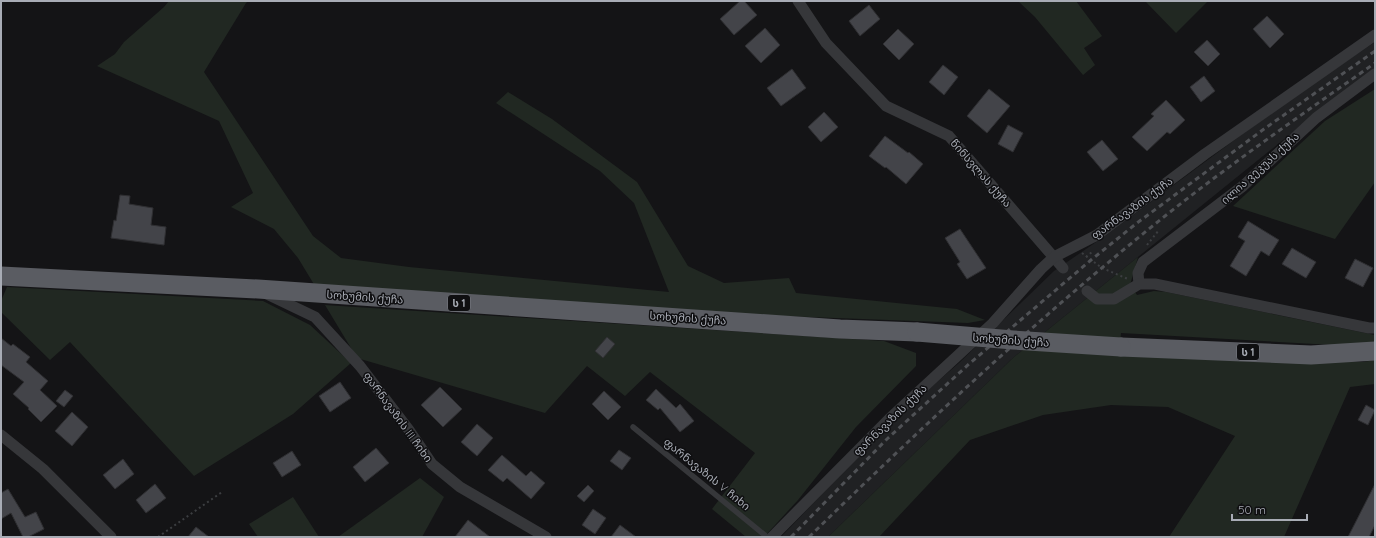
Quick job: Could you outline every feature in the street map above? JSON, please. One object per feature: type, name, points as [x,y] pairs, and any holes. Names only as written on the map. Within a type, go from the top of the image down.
[{"type":"highway","name":"სოხუმის ქუჩა","points":[[1,276],[258,290],[840,329],[917,332],[1121,347],[1311,355],[1375,351]]},
{"type":"street","name":"წინსვლას ქუჩა","points":[[798,1],[826,43],[886,106],[949,136],[1063,268]]},
{"type":"street","name":"ფარნავაზის ქუჩა","points":[[772,537],[889,419],[993,323],[1041,269],[1054,258],[1096,235],[1205,154],[1375,35]]},
{"type":"street","name":"ილია ვეკუას ქუჩა","points":[[1139,284],[1138,273],[1143,262],[1243,186],[1316,118],[1375,74]]},
{"type":"street","points":[[1087,291],[1097,299],[1114,298],[1139,284],[1155,284],[1375,328]]},
{"type":"street","name":"ფარნავაზის III ჩიხი","points":[[258,290],[315,316],[360,366],[410,430],[432,464],[460,487],[546,537]]},
{"type":"street","points":[[1,435],[43,469],[111,537]]},
{"type":"lane","name":"ფარნავაზის V ჩიხი","points":[[633,427],[767,537]]},
{"type":"path","points":[[1073,247],[1102,268],[1139,284]]},
{"type":"path","points":[[1086,257],[1092,252]]},
{"type":"path","points":[[158,537],[222,492]]},
{"type":"shaded area","points":[[169,1],[248,1],[204,72],[313,236],[341,258],[409,267],[669,292],[634,203],[600,171],[496,103],[508,92],[552,119],[637,182],[688,266],[724,283],[789,278],[796,293],[957,309],[985,320],[968,323],[702,313],[315,286],[298,258],[274,229],[231,207],[253,193],[219,121],[97,66],[115,54],[124,42]]},
{"type":"shaded area","points":[[1018,1],[1076,1],[1102,36],[1084,48],[1095,65],[1083,75],[1035,17]]},
{"type":"shaded area","points":[[1145,1],[1208,1],[1176,33]]},
{"type":"shaded area","points":[[1375,42],[1375,71],[1283,140],[1014,357],[828,537],[781,537],[894,419],[959,363],[1054,271],[1105,236],[1287,101]]},
{"type":"shaded area","points":[[1375,89],[1375,182],[1335,239],[1233,206],[1325,121]]},
{"type":"shaded area","points":[[1138,257],[1130,285],[1137,295],[1154,291],[1166,292],[1375,335],[1375,345],[1368,347],[1121,333],[1119,353],[1363,362],[1375,360],[1375,384],[1350,387],[1284,537],[1169,537],[1235,436],[1168,407],[1111,405],[1043,415],[970,440],[879,537],[828,537],[1014,357]]},
{"type":"shaded area","points":[[7,287],[263,301],[310,325],[351,363],[293,414],[194,476],[70,342],[50,360],[1,312],[1,301]]},
{"type":"shaded area","points":[[325,305],[884,341],[916,353],[916,366],[856,427],[798,500],[764,537],[746,537],[712,509],[755,453],[650,372],[625,396],[587,366],[545,413],[357,358]]},
{"type":"shaded area","points":[[420,478],[444,497],[422,537],[338,537]]},
{"type":"shaded area","points":[[293,497],[319,537],[258,537],[249,524]]},
{"type":"building","points":[[740,1],[744,1],[757,15],[734,35],[720,19]]},
{"type":"building","points":[[869,5],[880,19],[860,36],[849,21]]},
{"type":"building","points":[[1267,16],[1284,34],[1270,48],[1253,29]]},
{"type":"building","points":[[765,28],[780,45],[761,63],[745,46]]},
{"type":"building","points":[[898,29],[914,44],[899,60],[883,44]]},
{"type":"building","points":[[1207,40],[1220,54],[1208,66],[1194,52]]},
{"type":"building","points":[[943,65],[958,77],[944,95],[929,82]]},
{"type":"building","points":[[792,69],[806,88],[781,106],[767,88]]},
{"type":"building","points":[[1204,76],[1215,91],[1201,102],[1190,87]]},
{"type":"building","points":[[989,89],[1010,106],[987,133],[967,116]]},
{"type":"building","points":[[1166,100],[1185,120],[1170,134],[1167,132],[1147,151],[1132,137],[1154,116],[1151,114]]},
{"type":"building","points":[[824,112],[838,127],[821,142],[808,127]]},
{"type":"building","points":[[1008,125],[1023,133],[1013,152],[998,144]]},
{"type":"building","points":[[885,136],[908,153],[909,152],[923,164],[906,184],[886,167],[885,168],[869,156]]},
{"type":"building","points":[[1102,140],[1118,159],[1103,171],[1087,152]]},
{"type":"building","points":[[120,195],[130,196],[129,204],[153,208],[151,225],[166,227],[164,245],[111,238],[114,220],[116,221]]},
{"type":"building","points":[[1248,221],[1279,240],[1269,256],[1261,251],[1246,276],[1230,266],[1245,241],[1238,237]]},
{"type":"building","points":[[960,229],[986,268],[967,279],[957,264],[960,262],[945,238]]},
{"type":"building","points":[[1292,248],[1316,262],[1306,278],[1282,264]]},
{"type":"building","points":[[1355,259],[1373,268],[1363,287],[1345,278]]},
{"type":"building","points":[[607,337],[615,344],[603,358],[595,351]]},
{"type":"building","points":[[1,338],[11,346],[13,344],[30,357],[26,362],[48,381],[40,390],[57,406],[41,422],[28,409],[29,408],[13,394],[24,382],[1,365]]},
{"type":"building","points":[[340,382],[351,398],[330,412],[319,396]]},
{"type":"building","points":[[440,387],[462,409],[443,427],[421,405]]},
{"type":"building","points":[[656,389],[676,408],[680,404],[694,421],[680,432],[660,408],[658,410],[646,400]]},
{"type":"building","points":[[65,390],[73,396],[64,407],[56,401]]},
{"type":"building","points":[[604,391],[621,407],[608,420],[592,404]]},
{"type":"building","points":[[1366,405],[1375,410],[1368,425],[1358,420]]},
{"type":"building","points":[[72,412],[88,427],[72,446],[55,431]]},
{"type":"building","points":[[477,424],[493,438],[477,456],[461,442]]},
{"type":"building","points":[[376,448],[389,463],[365,482],[353,467]]},
{"type":"building","points":[[619,450],[631,458],[622,470],[610,461]]},
{"type":"building","points":[[292,451],[301,465],[282,477],[273,463]]},
{"type":"building","points":[[502,455],[526,476],[531,471],[545,483],[531,499],[507,478],[503,482],[488,470]]},
{"type":"building","points":[[123,459],[134,474],[115,489],[103,475]]},
{"type":"building","points":[[155,484],[166,498],[146,513],[136,500]]},
{"type":"building","points":[[1375,484],[1375,525],[1369,537],[1348,537]]},
{"type":"building","points":[[588,485],[594,491],[584,502],[577,496]]},
{"type":"building","points":[[8,489],[25,517],[36,512],[44,529],[28,537],[23,537],[11,513],[1,519],[1,493]]},
{"type":"building","points":[[593,509],[606,518],[595,534],[582,525]]},
{"type":"building","points":[[468,520],[490,537],[455,537]]},
{"type":"building","points":[[620,525],[636,537],[611,537]]},
{"type":"building","points":[[196,527],[209,537],[188,537]]},
{"type":"railway","points":[[791,537],[887,439],[969,364],[1091,260],[1137,223],[1264,129],[1375,51]]},
{"type":"railway","points":[[809,537],[983,372],[1118,254],[1217,176],[1375,63]]}]
